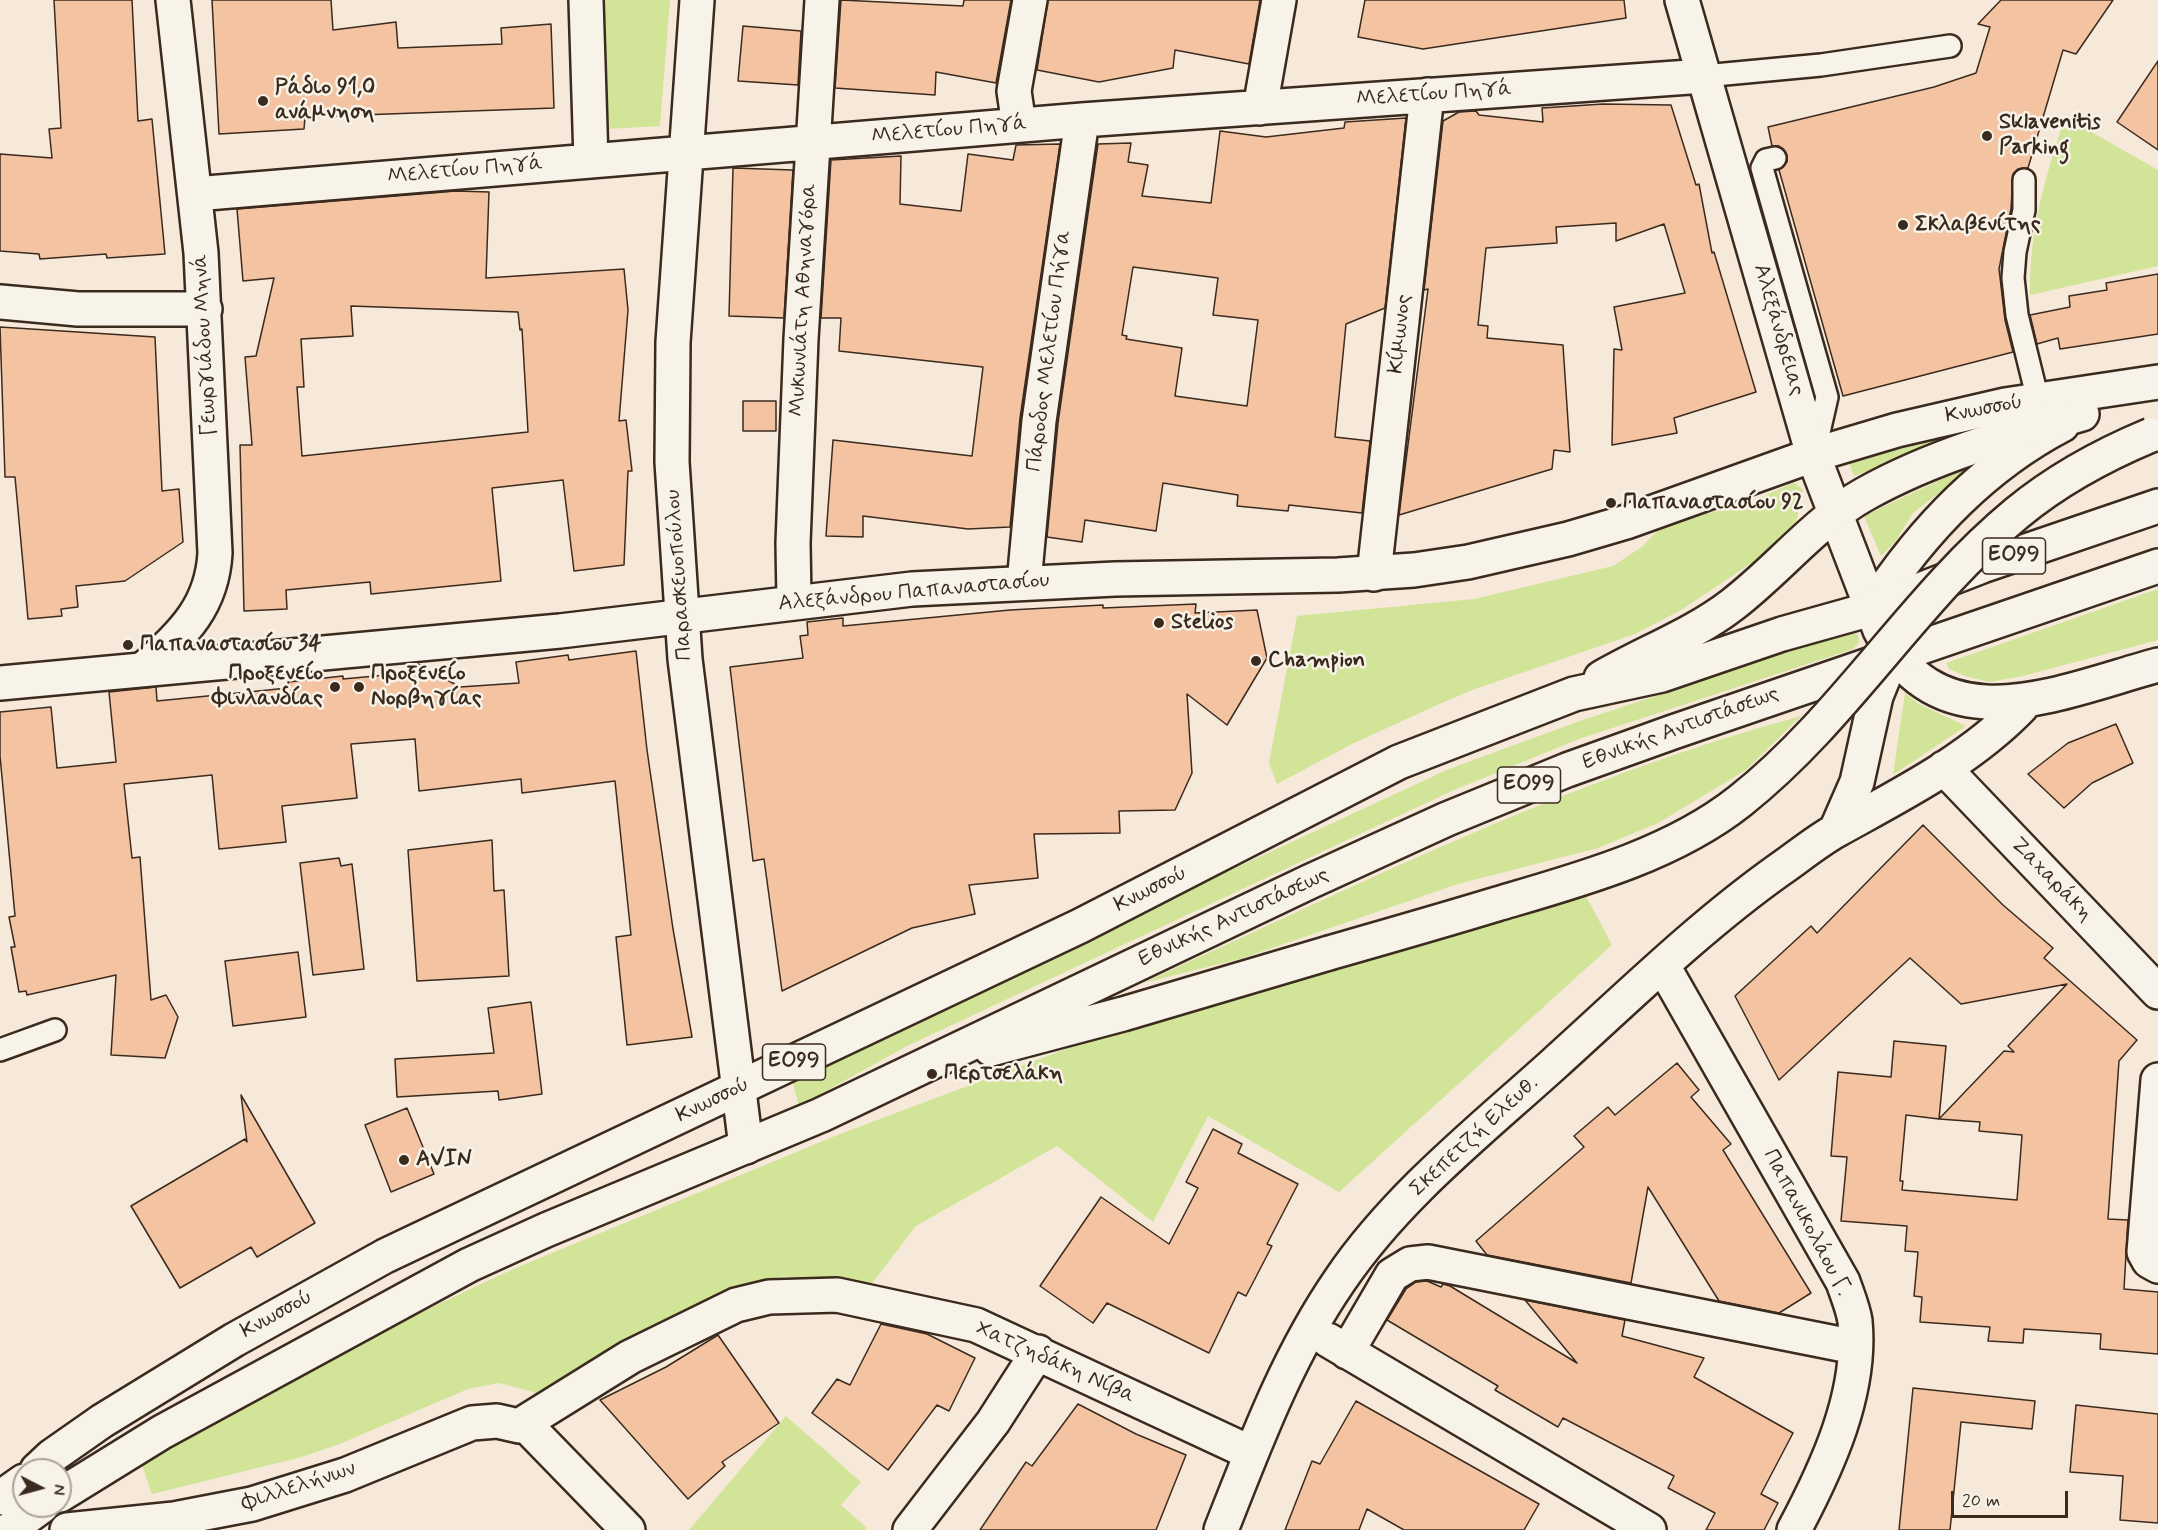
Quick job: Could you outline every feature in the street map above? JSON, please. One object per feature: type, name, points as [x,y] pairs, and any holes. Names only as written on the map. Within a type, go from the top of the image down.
[{"type":"street","name":"Γεωργιάδου Μηνά","points":[[146,668],[174,642],[199,611],[213,580],[215,553],[205,309],[195,194],[172,0]]},
{"type":"street","points":[[586,0],[591,160]]},
{"type":"street","name":"Παρασκευοπούλου","points":[[697,0],[685,153],[671,393],[672,462],[685,659],[737,1090],[746,1147]]},
{"type":"street","name":"Μυκωνιάτη Αθηναγόρα","points":[[794,601],[796,453],[822,0]]},
{"type":"street","points":[[1019,125],[1014,91],[1030,0]]},
{"type":"street","points":[[1260,108],[1279,0]]},
{"type":"street","name":"Αλεξάνδρειας","points":[[1682,0],[1813,455],[1871,609],[1893,654]]},
{"type":"street","name":"Μελετίου Πηγά","points":[[195,194],[1082,120],[1704,76]]},
{"type":"street","name":"Κίμωνος","points":[[1374,574],[1427,94]]},
{"type":"street","name":"Πάροδος Μελετίου Πήγα","points":[[1024,583],[1039,421],[1082,120]]},
{"type":"street","points":[[0,302],[78,309],[205,309]]},
{"type":"street","name":"Κνωσσού","points":[[1813,455],[1865,438],[1951,416],[2038,400],[2158,383]]},
{"type":"street","name":"Κνωσσού","points":[[2082,414],[2158,383]]},
{"type":"street","points":[[1574,694],[1731,606],[1835,515],[1862,496],[1926,465],[2021,431],[2082,414]]},
{"type":"street","points":[[1871,609],[1899,567],[1955,503],[2037,439],[2082,414]]},
{"type":"street","points":[[925,1065],[1123,1014],[1592,875],[1665,845],[1739,802],[1807,740],[1947,581],[2017,513],[2101,457],[2158,432]]},
{"type":"street","name":"Αλεξάνδρου Παπαναστασίου","points":[[0,682],[514,636],[682,617],[794,601],[912,589],[1024,583],[1374,574],[1468,562],[1569,539],[1635,519],[1813,455]]},
{"type":"street","name":"ΕΟ99","points":[[1574,694],[1662,675],[1782,634],[1871,609],[1982,566],[2158,506]]},
{"type":"street","name":"Εθνικής Αντιστάσεως","points":[[925,1065],[1309,882],[1447,819],[1578,766],[1893,654],[2158,566]]},
{"type":"street","points":[[1836,830],[1857,782],[1876,696],[1893,654],[1925,682],[1963,700],[1988,703],[2024,701],[2158,665]]},
{"type":"street","name":"Κνωσσού","points":[[51,1458],[102,1420],[234,1340],[385,1256],[448,1224],[737,1090],[1080,926],[1358,782],[1441,744],[1574,694]]},
{"type":"street","name":"Σκεπετζή Ελευθ.","points":[[1221,1530],[1273,1401],[1310,1329],[1350,1265],[1397,1210],[1520,1095],[1737,902],[1836,830],[1908,792],[1990,737],[2022,706],[2024,701]]},
{"type":"street","name":"Ζαχαράκη","points":[[1944,768],[2158,992]]},
{"type":"street","name":"Παπανικολάου Γ.","points":[[1663,966],[1844,1282],[1854,1320],[1856,1347],[1842,1422],[1812,1497],[1794,1530]]},
{"type":"street","name":"Κνωσσού","points":[[72,1488],[162,1432],[469,1265],[546,1230],[822,1115],[925,1065]]},
{"type":"street","points":[[2158,1080],[2144,1252],[2149,1260],[2158,1266]]},
{"type":"street","points":[[1347,1352],[1392,1275],[1410,1264],[1428,1262],[1856,1347]]},
{"type":"street","name":"Χατζηδάκη Νίβα","points":[[524,1423],[592,1378],[685,1328],[736,1305],[769,1297],[837,1295],[976,1325],[1251,1453]]},
{"type":"street","points":[[1310,1329],[1649,1530]]},
{"type":"street","points":[[910,1530],[993,1422],[1038,1352]]},
{"type":"street","name":"Φιλλελήνων","points":[[67,1530],[174,1519],[252,1504],[345,1475],[472,1423],[497,1422],[519,1426],[524,1423]]},
{"type":"street","points":[[524,1423],[628,1530]]},
{"type":"street","points":[[9,1530],[26,1518]]},
{"type":"lane","points":[[1704,76],[1821,65],[1950,46]]},
{"type":"lane","points":[[1775,158],[1766,160],[1762,168],[1827,397],[1813,455]]},
{"type":"lane","points":[[2024,180],[2024,210],[2015,252],[2013,278],[2017,315],[2038,400]]},
{"type":"lane","points":[[0,1050],[55,1030]]},
{"type":"green space","points":[[605,0],[670,0],[660,126],[607,129]]},
{"type":"green space","points":[[2065,117],[2158,170],[2158,266],[2030,295],[2035,227]]},
{"type":"green space","points":[[2002,421],[1854,476],[1848,461]]},
{"type":"green space","points":[[1980,461],[1913,513],[1895,542],[1881,556],[1864,516]]},
{"type":"green space","points":[[1794,482],[1803,490],[1796,523],[1759,558],[1681,610],[1635,634],[1472,690],[1352,744],[1277,784],[1269,763],[1297,616],[1474,599],[1613,566],[1643,546],[1664,524],[1750,503]]},
{"type":"green space","points":[[2158,589],[2158,640],[2023,676],[1989,682],[1949,669],[1946,663]]},
{"type":"green space","points":[[1851,631],[1858,635],[1859,643],[1853,649],[1579,739],[1454,790],[907,1046],[799,1106],[793,1083],[1104,929],[1449,769],[1577,722]]},
{"type":"green space","points":[[1905,693],[1919,704],[1966,726],[1893,775]]},
{"type":"green space","points":[[1801,716],[1746,770],[1658,823],[1598,848],[1458,884],[1240,959],[1143,983],[1386,871],[1549,802],[1715,741]]},
{"type":"green space","points":[[1586,896],[1612,945],[1339,1192],[1208,1116],[1153,1222],[1057,1146],[916,1226],[866,1291],[786,1276],[747,1283],[583,1366],[537,1393],[499,1383],[468,1389],[342,1443],[302,1457],[152,1494],[141,1462],[360,1341],[511,1270],[840,1134],[1082,1043],[1318,971]]},
{"type":"green space","points":[[786,1416],[861,1482],[841,1505],[867,1528],[865,1530],[689,1530]]},
{"type":"building","points":[[54,0],[132,0],[138,121],[152,119],[165,254],[107,258],[106,254],[40,259],[39,254],[0,251],[0,154],[52,158],[49,129],[61,128]]},
{"type":"building","points":[[212,0],[331,0],[333,30],[396,22],[398,48],[502,44],[501,28],[551,24],[554,108],[305,117],[304,129],[219,134]]},
{"type":"building","points":[[841,0],[963,6],[964,0],[1011,0],[996,83],[936,72],[935,95],[835,88]]},
{"type":"building","points":[[1048,0],[1260,0],[1249,64],[1175,50],[1173,68],[1099,82],[1037,70]]},
{"type":"building","points":[[1365,0],[1624,0],[1626,18],[1423,49],[1358,37]]},
{"type":"building","name":"Σκλαβενίτης","points":[[2001,0],[2113,0],[2076,54],[2063,50],[2028,168],[2018,169],[2013,174],[2011,209],[1999,269],[2005,320],[2013,352],[1843,396],[1779,170],[1787,162],[1787,155],[1779,146],[1772,146],[1768,127],[1934,87],[1976,73],[1990,27],[1978,24]]},
{"type":"building","points":[[743,26],[801,31],[798,85],[738,81]]},
{"type":"building","points":[[2158,61],[2158,150],[2117,122]]},
{"type":"building","points":[[1603,104],[1671,105],[1696,185],[1699,184],[1712,253],[1714,252],[1756,392],[1674,418],[1677,433],[1612,445],[1614,349],[1622,350],[1614,307],[1685,293],[1664,224],[1616,241],[1616,223],[1556,227],[1557,243],[1486,248],[1478,325],[1488,326],[1487,338],[1563,345],[1570,452],[1554,450],[1552,469],[1399,515],[1428,289],[1424,290],[1443,121],[1459,112],[1476,111],[1479,115],[1543,122],[1542,108]]},
{"type":"building","points":[[1406,118],[1385,308],[1346,324],[1335,437],[1370,441],[1362,513],[1289,505],[1288,511],[1237,506],[1238,495],[1163,483],[1156,531],[1085,520],[1082,542],[1047,537],[1058,423],[1098,144],[1131,143],[1128,162],[1148,165],[1142,196],[1211,203],[1220,131],[1266,137],[1344,128],[1345,122]],"holes":[[[1133,267],[1218,278],[1213,315],[1258,320],[1247,406],[1175,396],[1182,348],[1126,339],[1127,336],[1122,335]]]},
{"type":"building","points":[[1060,144],[1020,418],[1010,527],[968,529],[863,516],[863,537],[826,536],[833,440],[972,456],[983,367],[839,351],[841,318],[821,318],[831,160],[901,156],[900,204],[961,211],[968,154],[1013,160],[1016,145]]},
{"type":"building","points":[[733,168],[793,170],[784,318],[729,316]]},
{"type":"building","points":[[456,191],[489,192],[486,278],[624,269],[628,310],[619,421],[626,420],[632,471],[628,471],[624,565],[574,571],[563,480],[492,488],[501,581],[371,594],[370,582],[286,590],[287,609],[244,611],[240,445],[252,445],[245,357],[256,356],[274,278],[243,281],[237,209]],"holes":[[[351,306],[518,312],[520,330],[522,329],[528,432],[302,456],[297,387],[304,387],[301,339],[353,336]]]},
{"type":"building","points":[[2158,274],[2158,334],[2060,349],[2058,338],[2037,344],[2030,315],[2070,307],[2069,296],[2107,290],[2106,283]]},
{"type":"building","points":[[0,327],[155,337],[162,491],[179,489],[183,542],[125,581],[76,586],[78,607],[61,609],[62,616],[28,619],[15,477],[5,477]]},
{"type":"building","points":[[743,401],[776,401],[776,431],[743,431]]},
{"type":"building","points":[[1196,604],[1195,613],[1257,610],[1267,658],[1227,725],[1187,694],[1192,773],[1175,810],[1119,811],[1120,833],[1034,834],[1038,878],[969,885],[975,914],[912,928],[782,991],[764,859],[753,861],[730,667],[803,658],[800,636],[808,635],[807,622],[843,618],[843,626],[1010,610],[1103,605],[1103,608]]},
{"type":"building","points":[[636,651],[647,750],[673,929],[692,1037],[627,1045],[616,937],[631,935],[615,781],[522,793],[521,779],[419,791],[415,739],[351,744],[357,798],[282,806],[286,842],[219,849],[212,775],[124,784],[132,858],[140,857],[151,1000],[166,995],[178,1017],[165,1058],[111,1055],[116,975],[27,995],[26,991],[19,992],[11,947],[15,947],[9,917],[15,916],[0,756],[0,712],[51,707],[57,768],[116,762],[109,692],[156,687],[157,701],[288,688],[288,682],[343,676],[343,679],[386,675],[403,678],[418,664],[460,687],[519,683],[516,662],[568,655],[569,660]]},
{"type":"building","points":[[2116,724],[2133,763],[2092,783],[2064,808],[2028,774],[2068,743]]},
{"type":"building","points":[[1923,825],[2003,905],[2053,948],[2044,958],[2137,1040],[2119,1061],[2108,1219],[2128,1220],[2124,1289],[2158,1292],[2158,1354],[2100,1349],[2101,1334],[2024,1329],[2023,1343],[1988,1341],[1990,1327],[1920,1322],[1922,1297],[1914,1296],[1918,1252],[1905,1251],[1907,1226],[1841,1221],[1847,1157],[1831,1156],[1838,1072],[1891,1077],[1894,1041],[1946,1046],[1939,1119],[2004,1051],[2014,1052],[2008,1046],[2067,984],[1961,1004],[1910,958],[1779,1080],[1735,996],[1811,926],[1817,933]],"holes":[[[1906,1115],[1980,1122],[1979,1131],[2022,1135],[2017,1200],[1902,1190],[1903,1181],[1900,1181]]]},
{"type":"building","points":[[492,840],[494,891],[504,890],[509,976],[417,981],[408,850]]},
{"type":"building","points":[[339,858],[341,866],[352,864],[364,969],[313,975],[300,863]]},
{"type":"building","points":[[298,952],[306,1017],[233,1026],[225,961]]},
{"type":"building","points":[[531,1002],[542,1094],[499,1100],[498,1091],[397,1097],[395,1059],[494,1053],[488,1008]]},
{"type":"building","points":[[1677,1063],[1699,1090],[1691,1097],[1731,1144],[1723,1150],[1811,1293],[1779,1313],[1719,1301],[1648,1187],[1631,1283],[1487,1255],[1476,1241],[1584,1147],[1574,1136],[1608,1107],[1615,1115]]},
{"type":"building","points":[[241,1095],[315,1223],[257,1257],[251,1247],[180,1288],[131,1206],[245,1139],[247,1142]]},
{"type":"building","points":[[407,1108],[434,1174],[391,1192],[365,1125]]},
{"type":"building","points":[[1213,1129],[1242,1144],[1238,1153],[1298,1184],[1267,1244],[1272,1246],[1246,1296],[1238,1292],[1209,1353],[1107,1303],[1093,1323],[1040,1286],[1101,1197],[1169,1244],[1198,1188],[1186,1182]]},
{"type":"building","points":[[1427,1281],[1441,1287],[1443,1284],[1450,1286],[1577,1363],[1525,1300],[1625,1320],[1622,1336],[1704,1358],[1694,1377],[1793,1433],[1761,1494],[1778,1503],[1764,1530],[1706,1530],[1715,1513],[1668,1488],[1674,1476],[1563,1418],[1558,1427],[1495,1390],[1498,1386],[1387,1320],[1406,1289],[1416,1282]]},
{"type":"building","points":[[881,1324],[927,1334],[975,1358],[949,1411],[937,1405],[888,1470],[812,1413],[837,1379],[850,1385]]},
{"type":"building","points":[[718,1335],[779,1423],[722,1462],[725,1466],[688,1499],[600,1400],[666,1367]]},
{"type":"building","points":[[1913,1388],[2035,1401],[2032,1429],[1961,1422],[1950,1530],[1899,1530]]},
{"type":"building","points":[[1356,1401],[1539,1504],[1524,1530],[1404,1530],[1367,1509],[1359,1530],[1285,1530],[1312,1461],[1320,1464]]},
{"type":"building","points":[[1078,1404],[1136,1434],[1186,1455],[1156,1530],[980,1530],[1026,1462],[1032,1466]]},
{"type":"building","points":[[2076,1405],[2158,1414],[2158,1523],[2120,1520],[2123,1476],[2070,1472]]},
{"type":"place","name":"Ράδιο 91,0 ανάμνηση","points":[[263,101]]},
{"type":"place","name":"Sklavenitis Parking","points":[[1987,136]]},
{"type":"place","name":"Σκλαβενίτης","points":[[1903,225]]},
{"type":"place","name":"Παπαναστασίου 92","points":[[1611,503]]},
{"type":"place","name":"Stelios","points":[[1159,623]]},
{"type":"place","name":"Παπαναστασίου 34","points":[[128,645]]},
{"type":"place","name":"Champion","points":[[1256,661]]},
{"type":"place","name":"Προξενείο Φινλανδίας","points":[[335,687]]},
{"type":"place","name":"Προξενείο Νορβηγίας","points":[[359,687]]},
{"type":"place","name":"Περτσελάκη","points":[[932,1074]]},
{"type":"place","name":"AVIN","points":[[404,1160]]}]
